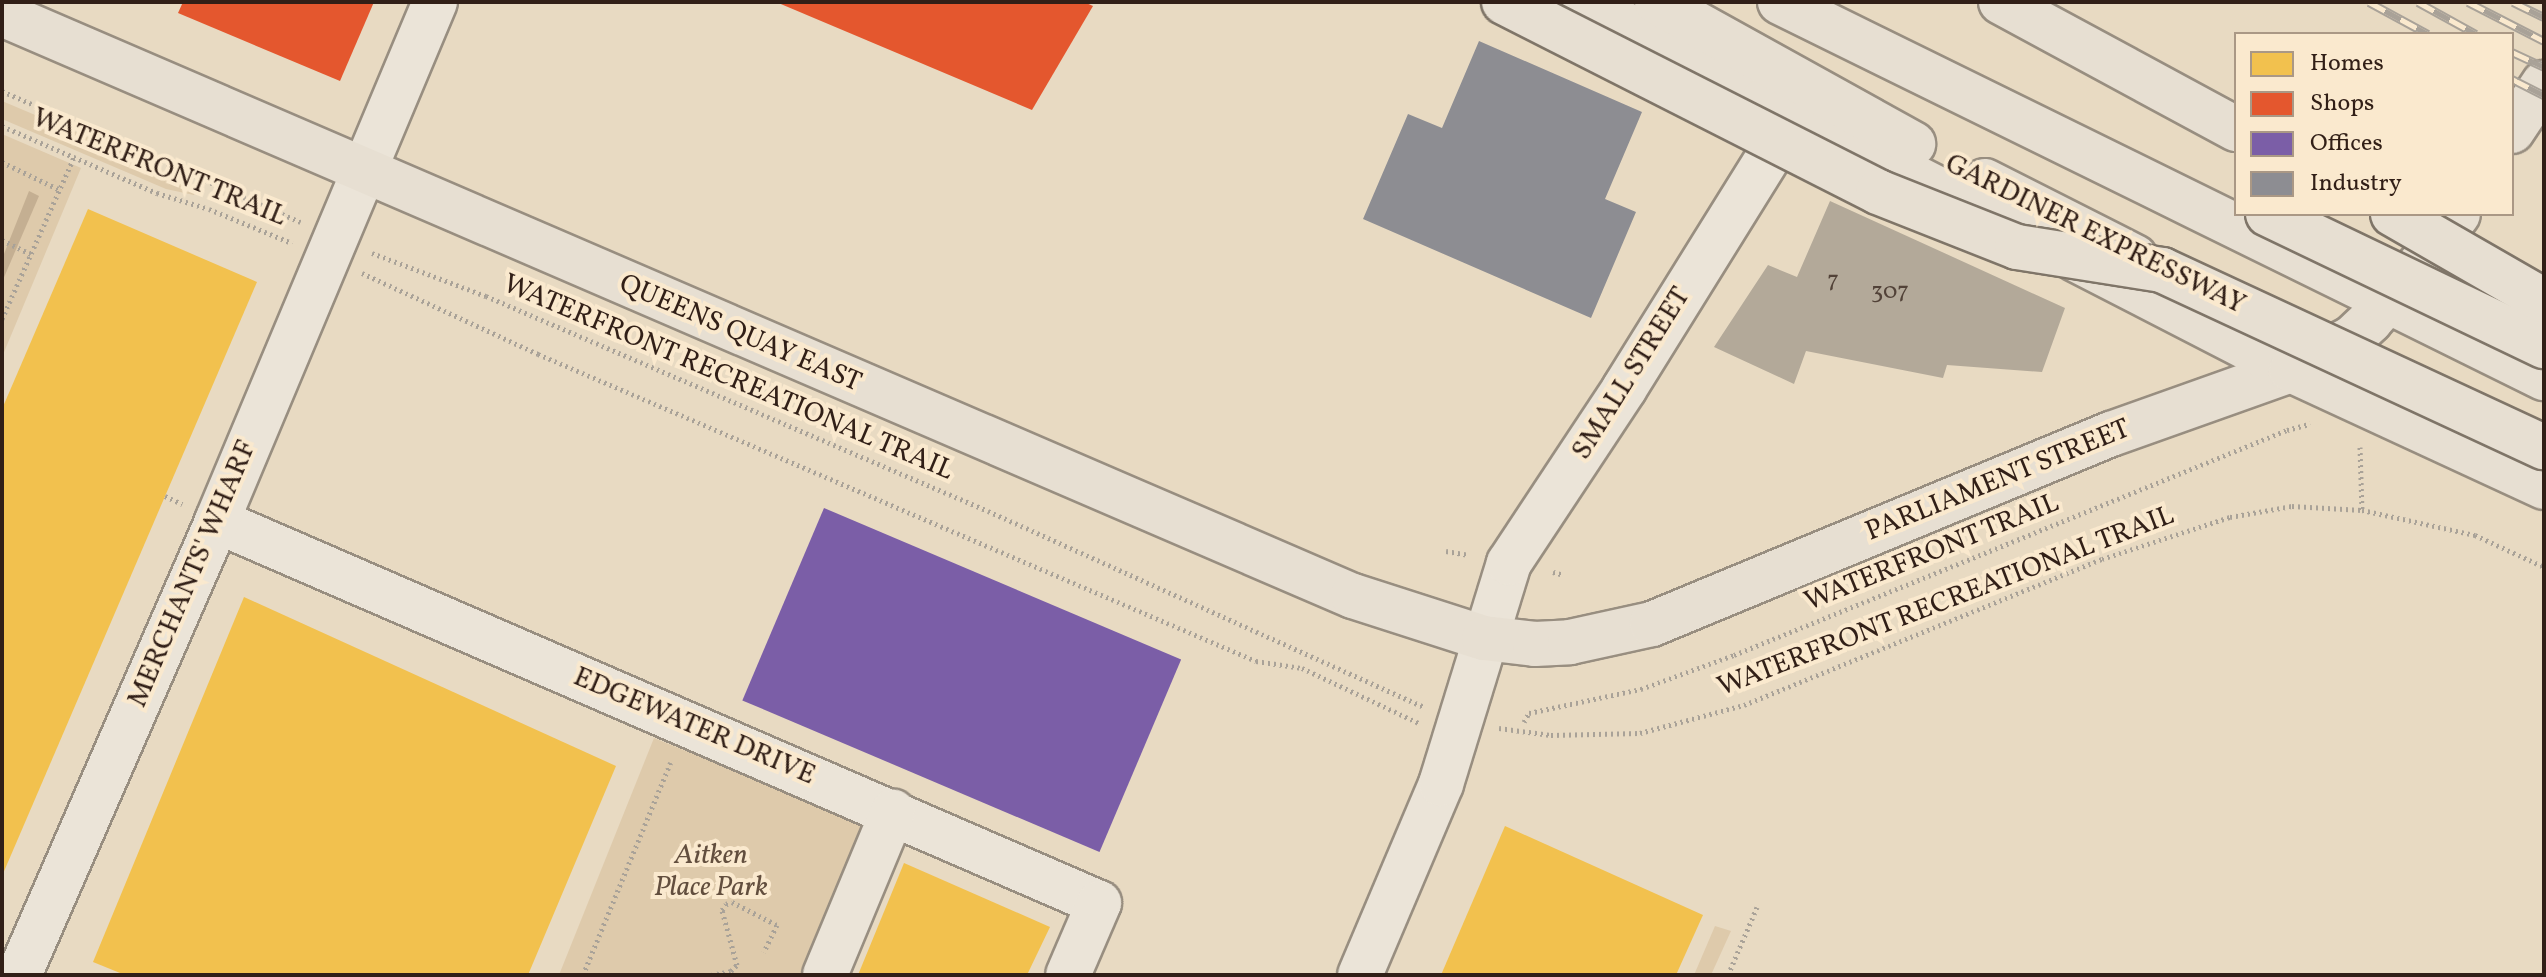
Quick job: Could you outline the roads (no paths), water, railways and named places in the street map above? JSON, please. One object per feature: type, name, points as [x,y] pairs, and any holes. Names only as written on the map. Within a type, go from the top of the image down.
[{"type":"main road","points":[[1504,2],[1878,192],[2017,247],[2162,270]]},
{"type":"main road","points":[[1584,2],[1794,116],[2291,370],[2544,487]]},
{"type":"main road","name":"GARDINER EXPRESSWAY","points":[[1657,2],[1919,148],[2162,270],[2544,447]]},
{"type":"main road","points":[[1780,2],[2544,378]]},
{"type":"main road","points":[[1837,2],[2234,197]]},
{"type":"main road","points":[[2001,2],[2234,128]]},
{"type":"main road","name":"QUEENS QUAY EAST","points":[[2,14],[1353,596],[1484,638]]},
{"type":"main road","points":[[2514,128],[2544,83]]},
{"type":"main road","points":[[2272,216],[2544,346]]},
{"type":"main road","points":[[2396,216],[2544,301]]},
{"type":"main road","name":"PARLIAMENT STREET","points":[[1484,638],[1535,644],[1570,642],[1652,624],[2097,439],[2291,370],[2352,338],[2390,302],[2456,216]]},
{"type":"street","name":"MERCHANTS' WHARF","points":[[19,975],[217,521],[435,2]]},
{"type":"street","name":"SMALL STREET","points":[[1484,638],[1509,563],[1624,389],[1794,116]]},
{"type":"street","name":"EDGEWATER DRIVE","points":[[217,521],[1099,903],[1068,975]]},
{"type":"street","points":[[1360,975],[1441,784],[1484,638]]},
{"type":"street","points":[[825,975],[893,812]]},
{"type":"railway","points":[[2369,2],[2424,32]]},
{"type":"railway","points":[[2418,2],[2472,32]]},
{"type":"railway","points":[[2468,2],[2544,41]]},
{"type":"railway","points":[[2513,2],[2544,17]]},
{"type":"railway","points":[[2514,53],[2544,67]]},
{"type":"railway","points":[[2514,80],[2544,95]]},
{"type":"park label","name":"Aitken Place Park","points":[[711,872]]}]
